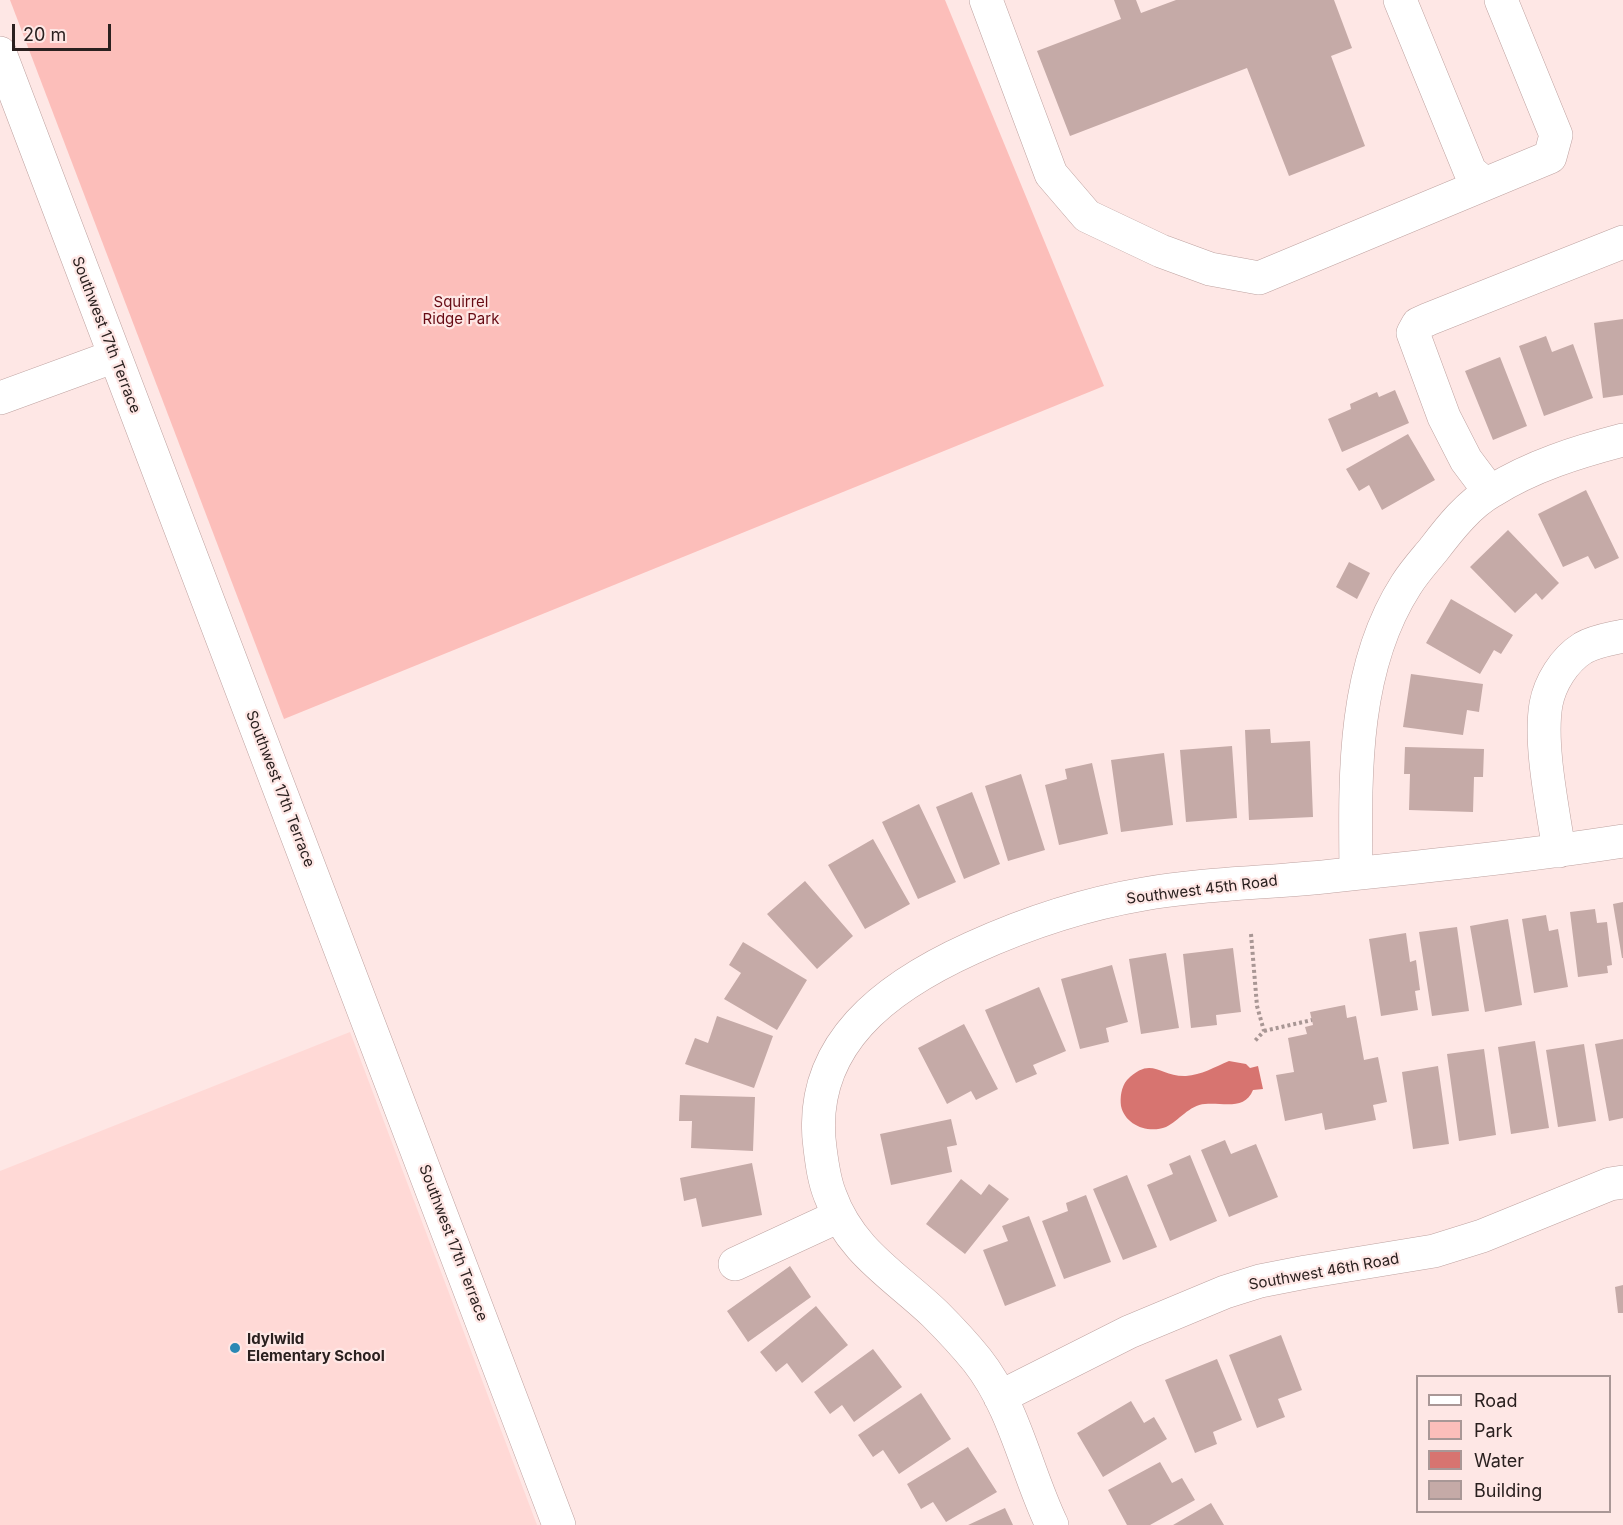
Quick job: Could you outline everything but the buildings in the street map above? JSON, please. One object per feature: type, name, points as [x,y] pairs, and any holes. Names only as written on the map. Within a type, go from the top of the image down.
[{"type":"street","points":[[986,0],[1051,174],[1087,216],[1161,251],[1210,269],[1259,278],[1550,157],[1556,135],[1501,0]]},
{"type":"street","points":[[1400,0],[1470,171],[1485,184]]},
{"type":"street","name":"Southwest 17th Terrace","points":[[0,53],[559,1525]]},
{"type":"street","points":[[1490,492],[1466,460],[1444,417],[1413,333],[1418,324],[1429,319],[1623,243]]},
{"type":"street","points":[[0,398],[114,356]]},
{"type":"street","points":[[1356,873],[1355,819],[1358,750],[1373,659],[1388,619],[1406,585],[1454,523],[1490,492],[1540,465],[1623,440]]},
{"type":"street","points":[[1559,851],[1544,735],[1546,704],[1554,679],[1567,663],[1584,648],[1606,639],[1623,636]]},
{"type":"street","name":"Southwest 45th Road","points":[[1052,1525],[1000,1397],[978,1361],[934,1314],[876,1264],[853,1240],[830,1195],[822,1168],[818,1108],[828,1071],[846,1038],[869,1012],[899,987],[941,962],[1001,934],[1067,911],[1145,894],[1559,851],[1623,841]]},
{"type":"street","name":"Southwest 46th Road","points":[[1000,1397],[1129,1332],[1225,1292],[1260,1281],[1295,1274],[1434,1251],[1482,1236],[1610,1184],[1623,1182]]},
{"type":"street","points":[[735,1264],[839,1216]]},
{"type":"path","points":[[1251,934],[1257,1005],[1264,1031]]},
{"type":"path","points":[[1254,1041],[1264,1031],[1312,1020]]},
{"type":"shaded area","name":"Idylwild Elementary School","points":[[350,1032],[537,1525],[0,1525],[0,1171]]},
{"type":"green space","name":"Squirrel Ridge Park","points":[[10,0],[945,0],[1104,386],[284,719]]},
{"type":"water","points":[[1229,1061],[1246,1064],[1250,1068],[1258,1066],[1263,1089],[1253,1090],[1245,1101],[1239,1103],[1199,1105],[1166,1127],[1159,1129],[1138,1126],[1123,1113],[1121,1093],[1123,1086],[1127,1080],[1143,1069],[1150,1068],[1186,1076],[1203,1072]]},
{"type":"place","name":"Idylwild Elementary School","points":[[235,1348]]}]
